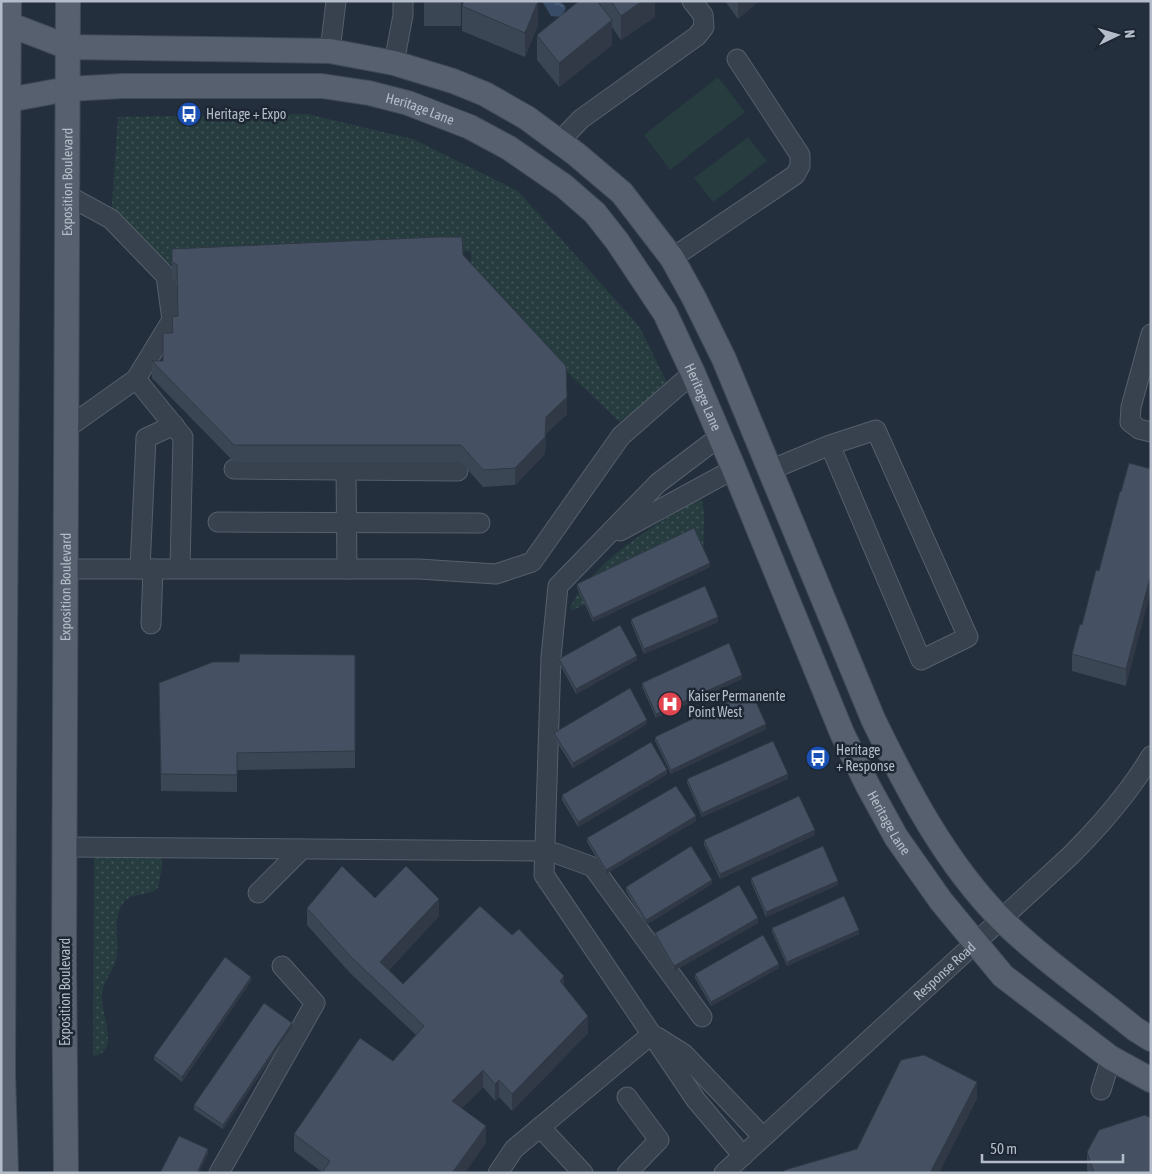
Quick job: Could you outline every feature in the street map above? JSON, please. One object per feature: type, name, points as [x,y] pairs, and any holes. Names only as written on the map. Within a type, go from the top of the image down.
[{"type":"main road","name":"Exposition Boulevard","points":[[66,1173],[65,847],[68,1]]},
{"type":"main road","points":[[6,1173],[3,1074],[6,16],[68,48],[330,50],[394,62],[485,94],[527,118],[560,141],[622,193],[672,258],[724,359],[873,719],[898,770],[925,818],[970,883],[1002,920],[1031,946],[1135,1029],[1151,1039]]},
{"type":"main road","name":"Heritage Lane","points":[[5,101],[68,89],[123,86],[322,86],[369,93],[408,103],[470,127],[509,148],[553,177],[595,213],[617,241],[665,313],[734,469],[842,733],[896,837],[941,901],[1003,976],[1111,1058],[1151,1080]]},
{"type":"street","points":[[330,50],[336,1]]},
{"type":"street","points":[[394,62],[403,15],[403,1]]},
{"type":"street","points":[[560,141],[581,119],[697,36],[704,27],[703,16],[692,1]]},
{"type":"street","points":[[672,258],[795,175],[800,166],[800,155],[737,59]]},
{"type":"street","points":[[67,195],[111,219],[166,276],[172,320],[136,379],[67,428]]},
{"type":"street","points":[[1151,334],[1131,407],[1130,422],[1139,429],[1151,432]]},
{"type":"street","points":[[66,569],[419,569],[496,582],[532,562],[621,436],[693,373]]},
{"type":"street","points":[[136,379],[183,437],[180,568]]},
{"type":"street","points":[[151,624],[146,569],[146,438],[174,425]]},
{"type":"street","points":[[770,470],[830,445],[876,430],[968,637],[921,660],[830,445]]},
{"type":"street","points":[[719,436],[658,483],[558,586],[551,657],[544,875],[696,1100],[743,1156]]},
{"type":"street","points":[[234,469],[458,471]]},
{"type":"street","points":[[603,540],[734,469]]},
{"type":"street","points":[[346,471],[347,569]]},
{"type":"street","points":[[218,522],[480,523]]},
{"type":"street","name":"Response Road","points":[[724,1173],[1002,920],[1092,834],[1122,799],[1151,756]]},
{"type":"street","points":[[65,847],[544,851],[555,853],[593,867],[702,1018]]},
{"type":"street","points":[[258,894],[302,849]]},
{"type":"street","points":[[219,1173],[315,1003],[282,966]]},
{"type":"street","points":[[498,1173],[514,1149],[652,1034]]},
{"type":"street","points":[[652,1034],[684,1054],[763,1137]]},
{"type":"street","points":[[1101,1090],[1111,1058]]},
{"type":"street","points":[[627,1097],[659,1140],[627,1173]]},
{"type":"street","points":[[540,1127],[583,1173]]},
{"type":"green space","points":[[718,77],[745,112],[670,170],[644,135]]},
{"type":"green space","points":[[307,114],[413,139],[518,191],[639,326],[668,385],[620,422],[567,372],[471,273],[471,251],[167,264],[111,219],[118,117]]},
{"type":"green space","points":[[748,137],[767,161],[713,202],[694,178]]},
{"type":"green space","points":[[701,498],[704,511],[704,551],[573,610],[570,608],[580,591],[609,559],[646,531]]},
{"type":"green space","points":[[94,857],[162,857],[162,867],[158,888],[150,893],[127,899],[120,908],[117,921],[116,960],[102,993],[108,1040],[106,1048],[102,1053],[93,1056]]},
{"type":"water","points":[[542,1],[561,1],[566,8],[561,17],[551,16]]},
{"type":"building","points":[[461,1],[461,2],[424,2]]},
{"type":"building","points":[[464,1],[538,1],[525,33],[462,6]]},
{"type":"building","points":[[579,1],[597,1],[612,20],[559,63],[537,35]]},
{"type":"building","points":[[611,1],[642,1],[621,16]]},
{"type":"building","points":[[462,237],[463,255],[566,366],[567,397],[546,417],[545,437],[515,468],[483,470],[461,445],[234,445],[152,361],[163,361],[163,333],[173,333],[172,317],[178,316],[177,265],[172,262],[172,249]]},
{"type":"building","points":[[1129,463],[1151,469],[1151,574],[1126,669],[1072,654],[1080,624],[1082,625],[1096,570],[1099,571]]},
{"type":"building","points":[[694,528],[710,563],[593,618],[577,584]]},
{"type":"building","points":[[705,586],[718,617],[644,649],[631,619]]},
{"type":"building","points":[[620,625],[637,656],[576,689],[559,659]]},
{"type":"building","points":[[729,643],[742,675],[656,714],[642,683]]},
{"type":"building","points":[[240,654],[355,655],[355,751],[237,753],[237,775],[161,774],[159,683],[213,662],[239,662]]},
{"type":"building","points":[[630,688],[647,720],[573,763],[554,733]]},
{"type":"building","points":[[751,691],[766,724],[671,770],[655,737]]},
{"type":"building","points":[[773,741],[788,774],[702,813],[687,779]]},
{"type":"building","points":[[651,742],[667,770],[578,822],[562,795]]},
{"type":"building","points":[[676,786],[696,816],[606,870],[587,838]]},
{"type":"building","points":[[799,796],[815,830],[720,874],[704,840]]},
{"type":"building","points":[[691,846],[712,880],[646,920],[626,887]]},
{"type":"building","points":[[823,846],[838,881],[766,912],[751,878]]},
{"type":"building","points":[[342,866],[375,898],[406,866],[439,899],[380,962],[403,984],[480,906],[512,935],[519,929],[564,976],[560,981],[588,1016],[512,1094],[499,1080],[495,1084],[483,1070],[452,1101],[486,1126],[452,1173],[322,1173],[330,1161],[294,1134],[360,1038],[393,1061],[424,1026],[350,956],[307,908]]},
{"type":"building","points":[[739,885],[758,918],[674,966],[655,933]]},
{"type":"building","points":[[844,896],[859,930],[787,962],[772,928]]},
{"type":"building","points":[[763,935],[779,964],[711,1002],[695,974]]},
{"type":"building","points":[[225,957],[251,977],[182,1077],[154,1056]]},
{"type":"building","points":[[264,1003],[292,1023],[223,1125],[194,1105]]},
{"type":"building","points":[[924,1055],[977,1082],[930,1173],[783,1173],[785,1170],[857,1149],[901,1060]]},
{"type":"building","points":[[1145,1115],[1151,1118],[1151,1173],[1094,1173],[1087,1152],[1099,1130]]},
{"type":"building","points":[[179,1136],[208,1149],[197,1173],[160,1173]]},
{"type":"place","name":"Heritage + Expo","points":[[189,114]]},
{"type":"place","name":"Kaiser Permanente Point West","points":[[670,704]]},
{"type":"place","name":"Heritage + Response","points":[[818,758]]}]
